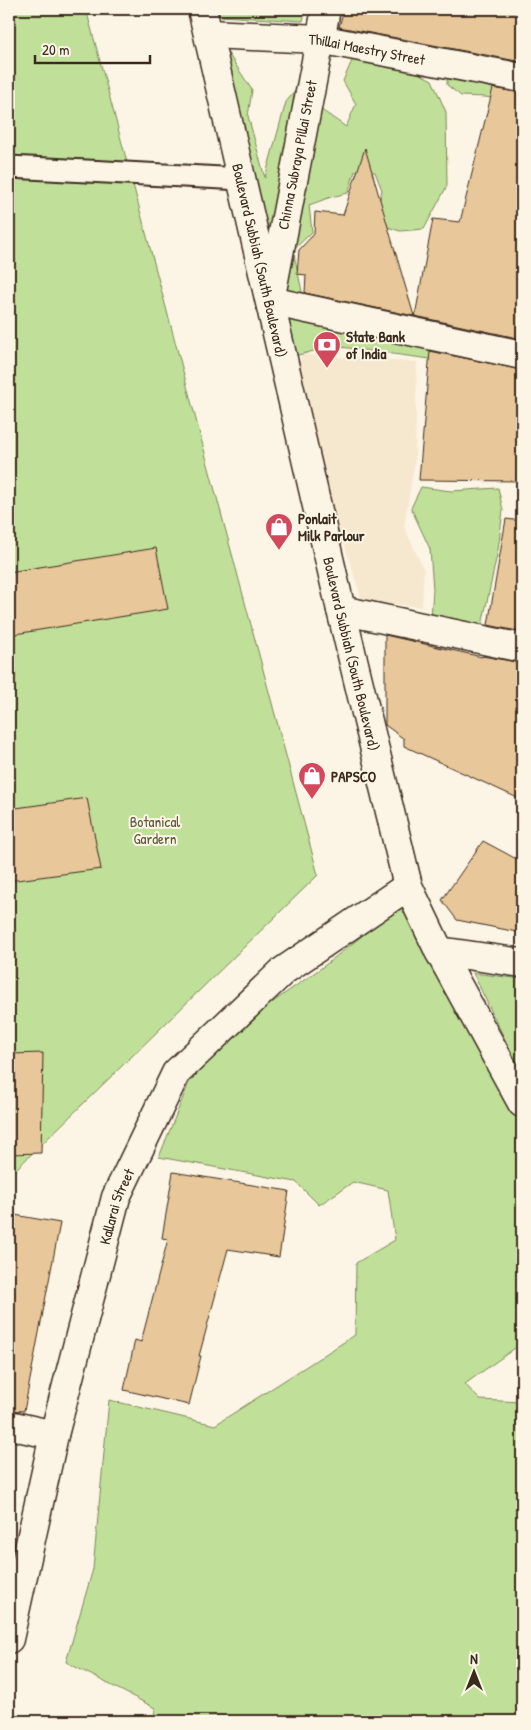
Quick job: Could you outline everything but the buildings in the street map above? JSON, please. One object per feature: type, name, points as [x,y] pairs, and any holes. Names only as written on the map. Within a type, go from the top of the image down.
[{"type":"street","name":"Chinna Subraya Pillai Street","points":[[270,301],[326,9]]},
{"type":"street","name":"Thillai Maestry Street","points":[[205,21],[319,38],[522,78]]},
{"type":"street","name":"Boulevard Subbiah (South Boulevard)","points":[[205,21],[341,610],[408,886],[439,951],[522,1102]]},
{"type":"street","points":[[270,301],[522,355]]},
{"type":"street","points":[[341,610],[522,648]]},
{"type":"street","name":"Kallarai Street","points":[[9,1639],[54,1435],[116,1197],[176,1073],[283,971],[408,886]]},
{"type":"street","points":[[439,951],[522,963]]},
{"type":"street","points":[[9,1425],[54,1435]]},
{"type":"lane","points":[[9,167],[242,179]]},
{"type":"shaded area","points":[[302,354],[417,362],[415,461],[404,526],[424,570],[422,607],[362,601],[322,473],[296,380]]},
{"type":"green space","name":"Botanical Gardern","points":[[9,9],[86,9],[318,875],[9,1176]]},
{"type":"green space","points":[[218,9],[306,9],[303,21],[220,16]]},
{"type":"green space","points":[[220,41],[252,90],[248,116],[265,178],[286,102],[299,86],[269,278]]},
{"type":"green space","points":[[355,54],[401,64],[432,80],[446,112],[447,186],[424,229],[400,231],[378,224],[377,213],[382,190],[375,172],[355,171],[348,193],[309,205],[312,232],[293,250],[305,305],[274,298],[313,104],[346,127],[356,104],[343,81]]},
{"type":"green space","points":[[447,76],[522,81],[522,102],[461,96],[447,85]]},
{"type":"green space","points":[[277,308],[522,366],[520,371],[333,346],[287,358]]},
{"type":"green space","points":[[421,487],[451,491],[498,488],[503,510],[498,550],[481,630],[431,619],[433,589],[430,549],[411,508]]},
{"type":"green space","points":[[407,900],[522,1103],[522,1343],[465,1384],[480,1400],[522,1402],[522,1721],[154,1721],[155,1708],[66,1662],[93,1569],[109,1400],[215,1425],[355,1335],[356,1263],[395,1240],[388,1190],[353,1182],[319,1205],[296,1182],[159,1157],[190,1080],[270,1004],[324,966]]},
{"type":"green space","points":[[473,973],[522,979],[522,1074],[521,1073]]},
{"type":"place","name":"State Bank of India","points":[[327,369]]},
{"type":"place","name":"Ponlait Milk Parlour","points":[[279,551]]},
{"type":"place","name":"PAPSCO","points":[[312,800]]}]
